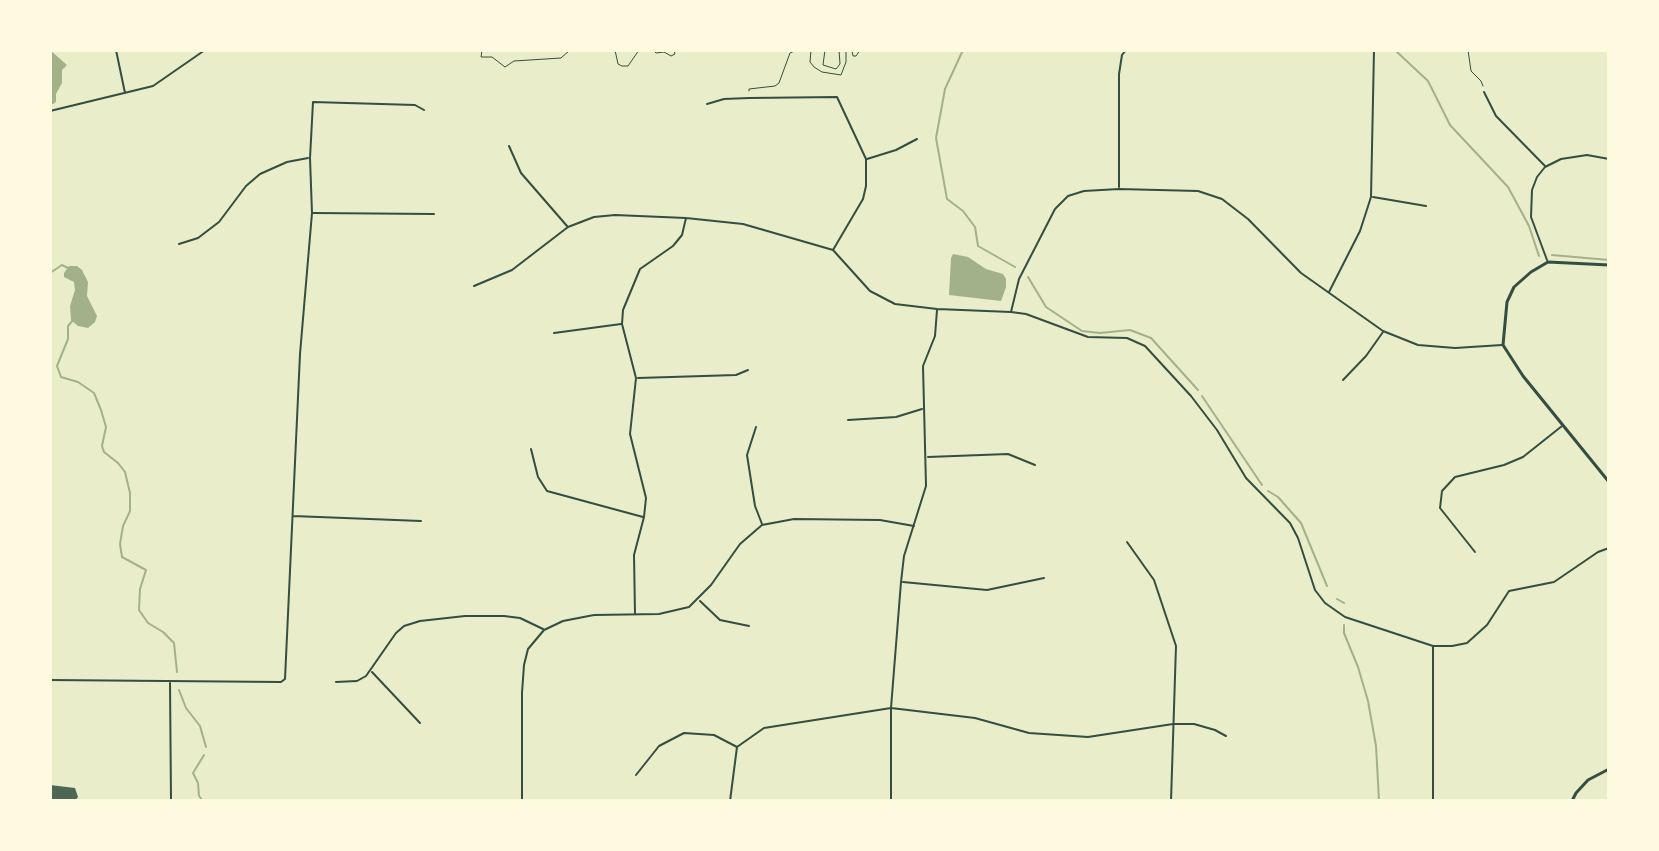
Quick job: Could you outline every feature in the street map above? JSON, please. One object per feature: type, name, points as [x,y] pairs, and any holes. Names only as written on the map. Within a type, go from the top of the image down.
[{"type":"street","points":[[116,50],[125,94]]},
{"type":"street","points":[[50,111],[163,82],[205,50]]},
{"type":"street","points":[[1119,189],[1119,74],[1122,55],[1126,50]]},
{"type":"street","points":[[1328,293],[1360,231],[1371,197],[1374,50]]},
{"type":"street","points":[[1484,92],[1496,116],[1545,167]]},
{"type":"street","points":[[707,104],[724,99],[837,97],[866,159],[863,199],[833,250]]},
{"type":"street","points":[[50,680],[281,682],[287,675],[286,617],[291,516],[312,213],[310,158],[313,102],[415,105],[424,110]]},
{"type":"street","points":[[866,159],[896,150],[917,139]]},
{"type":"street","points":[[509,146],[521,173],[568,227]]},
{"type":"street","points":[[1548,262],[1531,217],[1530,203],[1537,177],[1545,167],[1573,156],[1609,159]]},
{"type":"street","points":[[179,244],[210,230],[227,215],[246,186],[260,174],[287,162],[310,158]]},
{"type":"street","points":[[1011,312],[1019,279],[1055,209],[1068,196],[1084,191],[1119,189],[1198,191],[1222,199],[1248,219],[1301,273],[1383,331],[1418,345],[1455,348],[1503,345]]},
{"type":"street","points":[[1371,197],[1426,206]]},
{"type":"street","points":[[312,213],[434,214]]},
{"type":"street","points":[[474,286],[512,270],[568,227],[594,217],[686,218],[743,224],[833,250],[870,291],[895,304],[1026,314],[1088,337],[1127,338],[1145,346],[1153,354],[1217,430],[1246,478],[1290,523],[1318,594],[1325,603],[1345,617],[1433,646],[1467,643],[1487,625],[1509,591],[1554,582],[1609,548]]},
{"type":"street","points":[[634,614],[634,555],[646,498],[630,434],[636,378],[622,324],[625,301],[640,269],[673,246],[682,235],[686,218]]},
{"type":"street","points":[[1609,265],[1548,262],[1531,272],[1514,287],[1504,316],[1503,345],[1523,376],[1609,482]]},
{"type":"street","points":[[891,801],[891,708],[901,582],[904,556],[926,486],[923,366],[935,336],[937,309]]},
{"type":"street","points":[[554,333],[622,324]]},
{"type":"street","points":[[1343,380],[1366,356],[1383,331]]},
{"type":"street","points":[[636,378],[736,375],[748,370]]},
{"type":"street","points":[[848,420],[885,419],[923,409]]},
{"type":"street","points":[[1475,552],[1440,508],[1442,491],[1455,477],[1523,457],[1563,425]]},
{"type":"street","points":[[756,427],[747,455],[755,506],[762,525]]},
{"type":"street","points":[[531,449],[538,477],[547,491],[644,517]]},
{"type":"street","points":[[927,457],[1008,454],[1035,465]]},
{"type":"street","points":[[291,516],[421,521]]},
{"type":"street","points":[[522,801],[524,665],[528,649],[544,630],[579,618],[675,611],[689,607],[699,600],[740,544],[762,525],[794,519],[880,520],[914,526]]},
{"type":"street","points":[[1127,542],[1154,580],[1176,646],[1171,801]]},
{"type":"street","points":[[901,582],[987,590],[1044,578]]},
{"type":"street","points":[[699,600],[720,620],[749,626]]},
{"type":"street","points":[[336,682],[357,681],[371,671],[396,633],[404,626],[420,621],[504,616],[520,618],[544,630]]},
{"type":"street","points":[[1433,646],[1433,801]]},
{"type":"street","points":[[371,671],[420,723]]},
{"type":"street","points":[[170,682],[171,801]]},
{"type":"street","points":[[730,801],[737,747],[764,728],[891,708],[975,718],[1029,733],[1088,737],[1173,724],[1194,724],[1226,736]]},
{"type":"street","points":[[636,775],[659,746],[684,733],[714,735],[737,747]]},
{"type":"street","points":[[1572,801],[1588,780],[1609,769]]},
{"type":"path","points":[[482,50],[481,57],[492,57],[505,67],[514,61],[561,58],[570,50]]},
{"type":"path","points":[[615,50],[618,64],[622,66],[628,66],[639,50]]},
{"type":"path","points":[[653,50],[671,56],[675,54],[674,50]]},
{"type":"path","points":[[749,98],[749,89],[779,83],[790,53],[797,50]]},
{"type":"path","points":[[811,50],[810,62],[814,67],[822,72],[841,75],[846,50]]},
{"type":"path","points":[[825,50],[823,65],[836,69],[840,64],[839,50]]},
{"type":"path","points":[[852,50],[853,56],[860,50]]},
{"type":"path","points":[[1468,50],[1471,71],[1481,81],[1484,92]]},
{"type":"shaded area","points":[[50,50],[67,65],[62,70],[62,83],[53,104],[50,104]]},
{"type":"shaded area","points":[[953,254],[968,257],[986,269],[1003,274],[1006,287],[1001,301],[949,295]]},
{"type":"shaded area","points":[[69,266],[82,270],[88,282],[87,296],[97,316],[88,328],[78,326],[71,320],[74,282],[64,277]]},
{"type":"building","points":[[50,785],[75,788],[78,797],[75,801],[50,801]]},
{"type":"waterway","points":[[963,50],[945,89],[936,138],[947,199],[963,211],[975,227],[978,246],[1015,267]]},
{"type":"waterway","points":[[1397,52],[1428,81],[1450,125],[1508,187],[1529,226],[1539,256]]},
{"type":"waterway","points":[[1552,255],[1609,260]]},
{"type":"waterway","points":[[50,273],[62,265],[70,269]]},
{"type":"waterway","points":[[1028,277],[1046,307],[1082,331],[1130,330],[1151,338],[1198,390]]},
{"type":"waterway","points":[[73,320],[68,326],[68,339],[57,366],[61,377],[78,382],[94,393],[101,410],[106,427],[102,446],[104,452],[125,472],[130,493],[130,511],[120,544],[122,557],[146,570],[140,589],[139,610],[148,623],[174,643],[177,672]]},
{"type":"waterway","points":[[1202,396],[1262,485]]},
{"type":"waterway","points":[[1268,491],[1278,497],[1301,523],[1327,586]]},
{"type":"waterway","points":[[1337,599],[1344,603]]},
{"type":"waterway","points":[[1344,625],[1344,633],[1368,701],[1376,746],[1379,801]]},
{"type":"waterway","points":[[179,690],[186,708],[200,726],[206,747]]},
{"type":"waterway","points":[[203,801],[193,773],[204,755]]}]
